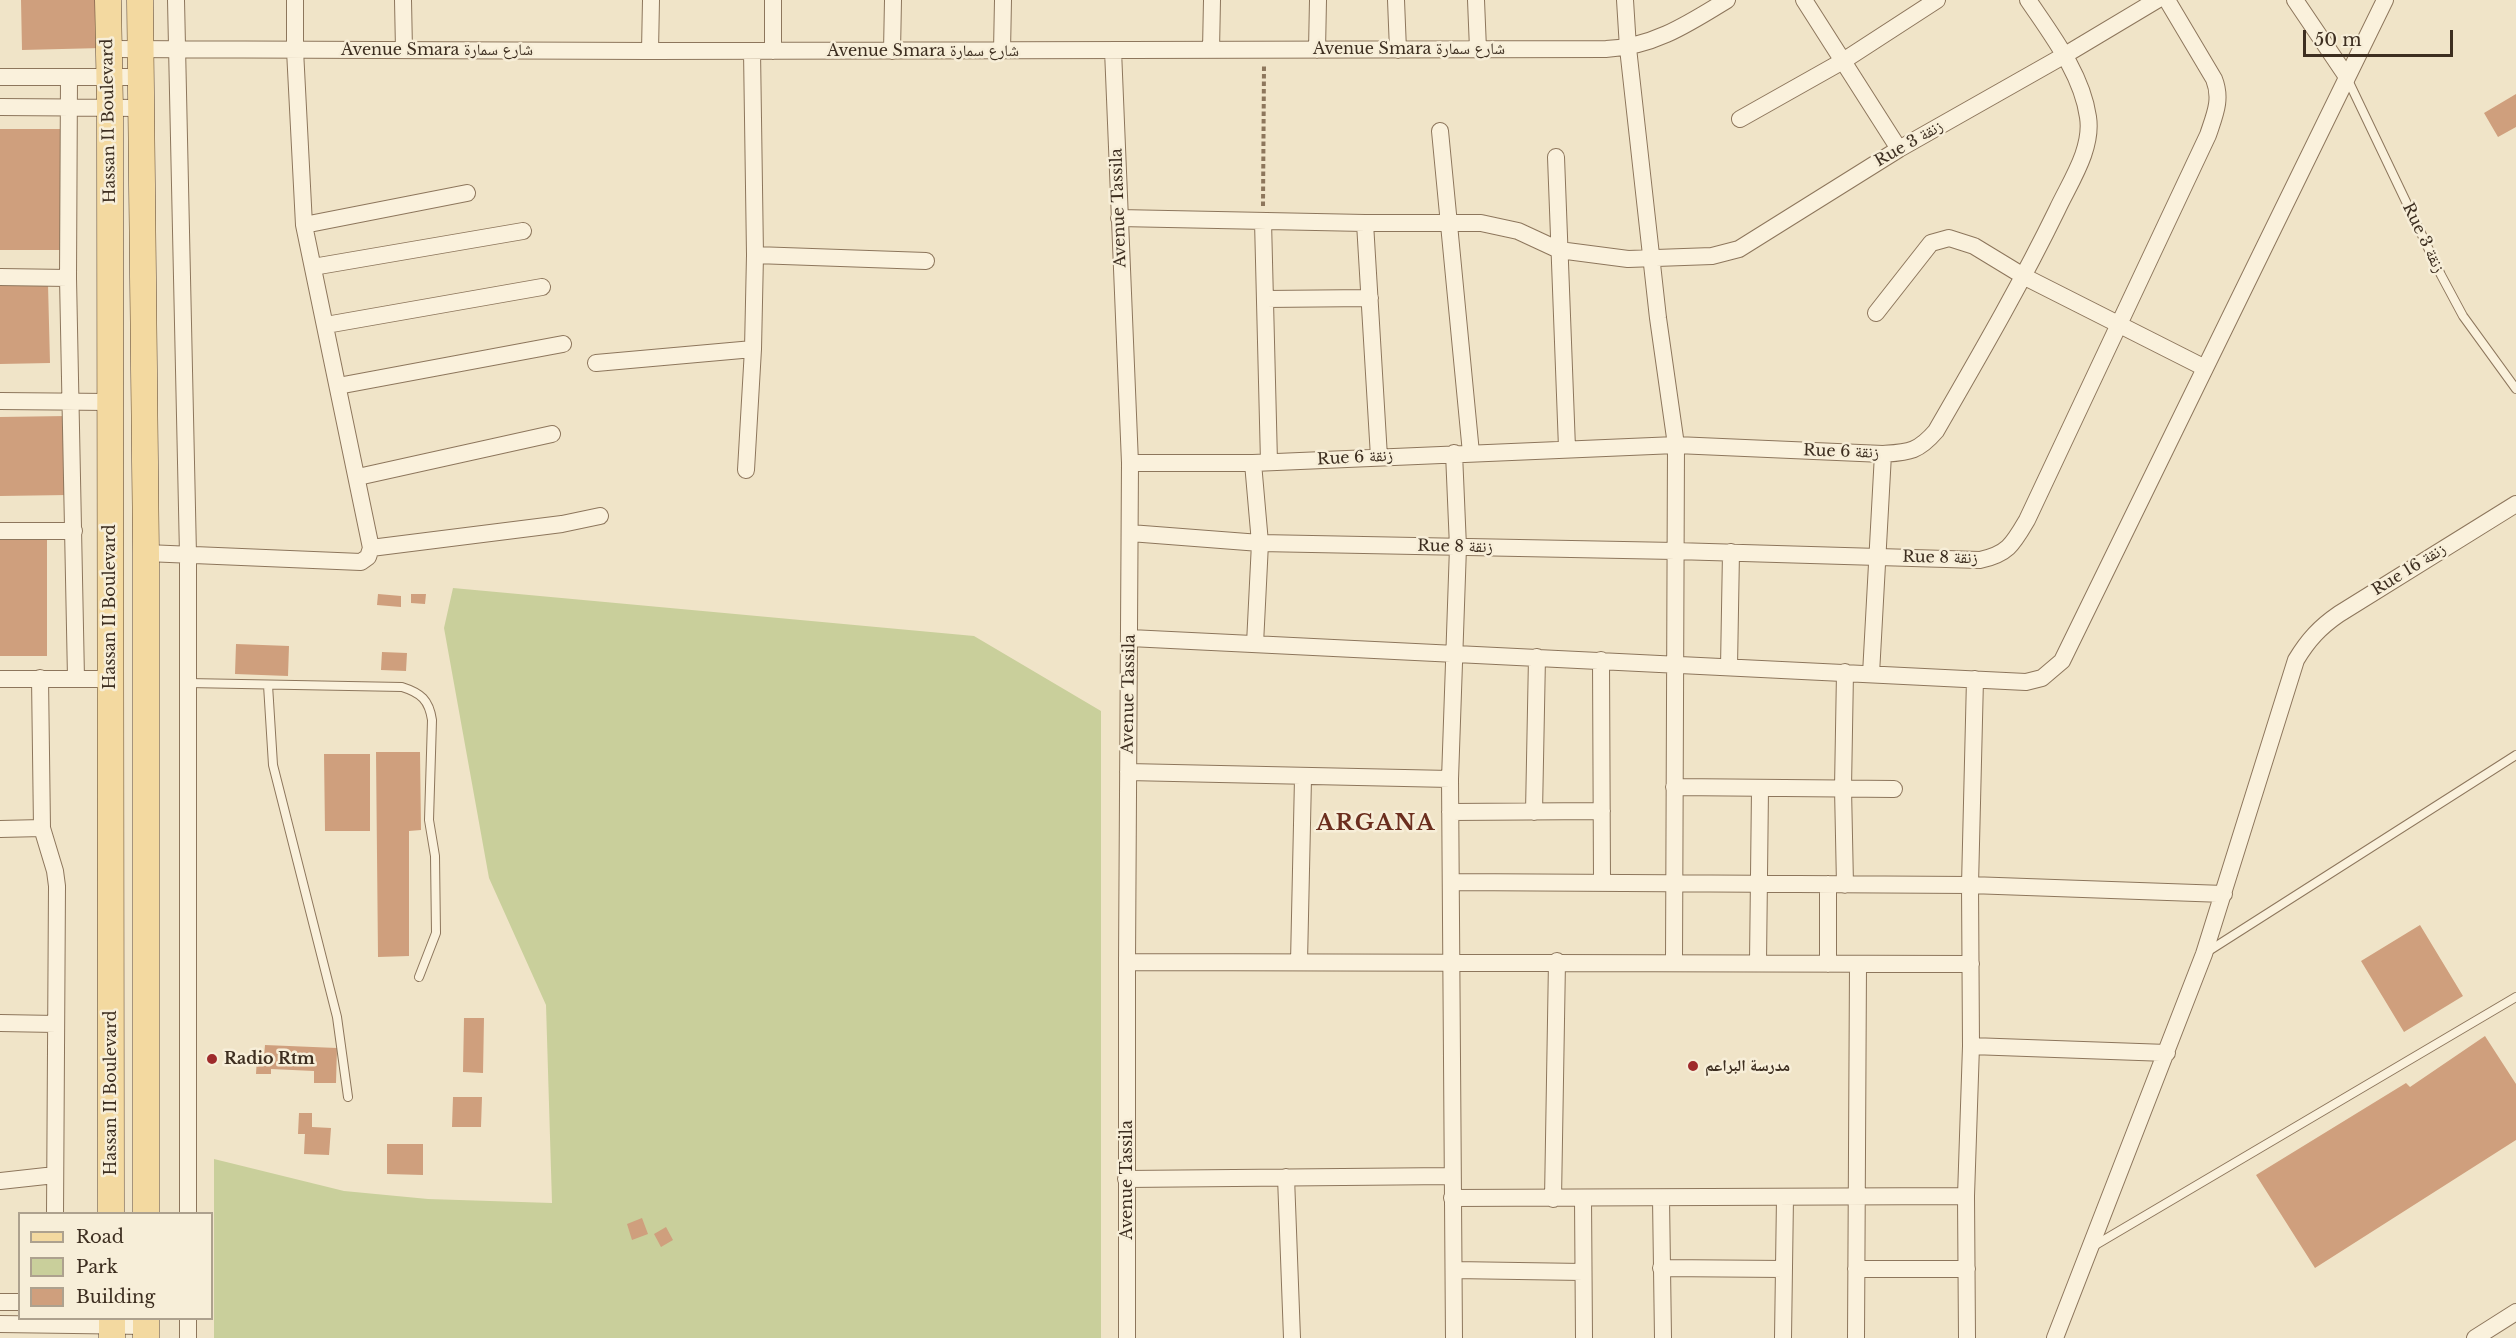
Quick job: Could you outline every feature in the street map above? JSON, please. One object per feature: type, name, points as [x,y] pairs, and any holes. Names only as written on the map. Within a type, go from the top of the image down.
[{"type":"main road","name":"Hassan II Boulevard","points":[[108,0],[111,1212]]},
{"type":"main road","name":"Hassan II Boulevard","points":[[140,0],[146,554],[146,1212]]},
{"type":"street","points":[[176,0],[188,554],[188,1212]]},
{"type":"street","points":[[146,554],[361,562],[368,557],[371,548],[304,225],[295,50],[295,0]]},
{"type":"street","points":[[403,0],[404,50]]},
{"type":"street","points":[[650,51],[651,0]]},
{"type":"street","points":[[773,0],[773,51]]},
{"type":"street","points":[[892,51],[893,0]]},
{"type":"street","points":[[1002,51],[1003,0]]},
{"type":"street","points":[[1211,50],[1212,0]]},
{"type":"street","points":[[1317,50],[1318,0]]},
{"type":"street","points":[[1396,0],[1398,50]]},
{"type":"street","points":[[1476,0],[1478,49]]},
{"type":"street","points":[[1626,0],[1628,48],[1658,318],[1676,445],[1674,962]]},
{"type":"street","name":"Avenue Smara شارع سمارة","points":[[108,49],[1002,51],[1628,48],[1664,37],[1703,7],[1727,0]]},
{"type":"street","points":[[1804,0],[1899,149]]},
{"type":"street","points":[[1740,119],[1843,60],[1937,0]]},
{"type":"street","name":"Rue 6 زنقة","points":[[1130,463],[1261,462],[1676,445],[1883,454],[1912,451],[1925,445],[1936,431],[2025,277],[2082,156],[2089,135],[2088,115],[2066,55],[2028,0]]},
{"type":"street","name":"Rue 3 زنقة","points":[[1119,218],[1365,224],[1481,224],[1518,231],[1559,250],[1601,256],[1653,260],[1712,256],[1739,249],[1899,149],[2066,55],[2157,0]]},
{"type":"street","name":"Rue 8 زنقة","points":[[1130,533],[1260,543],[1731,552],[1980,560],[1999,556],[2013,544],[2027,520],[2208,135],[2218,106],[2218,90],[2214,79],[2166,0]]},
{"type":"street","points":[[2295,0],[2347,77]]},
{"type":"street","points":[[1130,638],[1975,679],[2034,681],[2050,673],[2062,661],[2385,0]]},
{"type":"street","name":"Avenue Tassila","points":[[1113,50],[1130,463],[1126,962],[1127,1338]]},
{"type":"street","points":[[746,470],[753,349],[755,255],[752,51]]},
{"type":"street","points":[[0,77],[141,77]]},
{"type":"street","points":[[69,77],[68,279],[76,678]]},
{"type":"street","points":[[0,107],[141,108]]},
{"type":"street","points":[[1440,131],[1471,453]]},
{"type":"street","points":[[1556,157],[1567,448]]},
{"type":"street","points":[[304,225],[467,193]]},
{"type":"street","points":[[1255,644],[1260,543],[1265,299],[1263,221]]},
{"type":"street","points":[[1365,224],[1379,457]]},
{"type":"street","points":[[313,267],[523,231]]},
{"type":"street","points":[[1876,313],[1931,243],[1948,238],[1974,246],[2025,277],[2205,368]]},
{"type":"street","points":[[755,255],[926,261]]},
{"type":"street","points":[[0,277],[68,279]]},
{"type":"street","points":[[326,326],[542,287]]},
{"type":"street","points":[[1265,299],[1370,298]]},
{"type":"street","points":[[338,386],[563,344]]},
{"type":"street","points":[[596,363],[753,349]]},
{"type":"street","points":[[0,401],[109,402]]},
{"type":"street","points":[[358,477],[552,434]]},
{"type":"street","points":[[1454,453],[1458,547],[1450,779],[1451,1176],[1454,1338]]},
{"type":"street","points":[[1871,674],[1883,454]]},
{"type":"street","name":"Rue 16 زنقة","points":[[2224,894],[2290,674],[2306,642],[2339,614],[2516,504]]},
{"type":"street","points":[[371,548],[562,524],[600,516]]},
{"type":"street","points":[[0,531],[74,531]]},
{"type":"street","points":[[1729,667],[1731,552]]},
{"type":"street","points":[[1534,812],[1537,657]]},
{"type":"street","points":[[1601,660],[1602,881]]},
{"type":"street","points":[[1845,672],[1843,788],[1845,885]]},
{"type":"street","points":[[40,678],[42,828],[55,871],[57,886],[55,1212]]},
{"type":"street","points":[[0,679],[110,679]]},
{"type":"street","points":[[1966,1338],[1966,1196],[1971,1046],[1970,885],[1975,679]]},
{"type":"street","points":[[1128,772],[1303,778],[1450,779]]},
{"type":"street","points":[[1299,962],[1303,778]]},
{"type":"street","points":[[1674,787],[1894,789]]},
{"type":"street","points":[[1758,962],[1760,789]]},
{"type":"street","points":[[1450,812],[1602,811]]},
{"type":"street","points":[[0,829],[42,828]]},
{"type":"street","points":[[1451,882],[1676,881],[1970,885],[2224,894],[2167,1053],[2055,1338]]},
{"type":"street","points":[[1828,884],[1828,964]]},
{"type":"street","points":[[1126,962],[1557,961],[1858,965],[1971,964]]},
{"type":"street","points":[[1553,1199],[1557,961]]},
{"type":"street","points":[[1856,1338],[1858,965]]},
{"type":"street","points":[[0,1023],[56,1024]]},
{"type":"street","points":[[1971,1046],[2167,1053]]},
{"type":"street","points":[[0,1181],[55,1175]]},
{"type":"street","points":[[1126,1179],[1451,1176]]},
{"type":"street","points":[[1286,1177],[1292,1338]]},
{"type":"street","points":[[1452,1198],[1966,1196]]},
{"type":"street","points":[[1783,1338],[1785,1197]]},
{"type":"street","points":[[1583,1198],[1584,1338]]},
{"type":"street","points":[[1661,1198],[1663,1338]]},
{"type":"street","points":[[1661,1268],[1784,1269]]},
{"type":"street","points":[[1856,1269],[1967,1269]]},
{"type":"street","points":[[1454,1270],[1583,1272]]},
{"type":"street","points":[[0,1302],[18,1302]]},
{"type":"street","points":[[2475,1338],[2516,1312]]},
{"type":"street","points":[[188,1320],[188,1338]]},
{"type":"street","points":[[0,1324],[54,1327],[146,1327]]},
{"type":"lane","name":"Rue 3 زنقة","points":[[2347,77],[2452,296],[2484,348],[2516,389]]},
{"type":"lane","points":[[188,683],[402,687],[419,693],[430,705],[432,720],[429,820],[435,855],[436,933],[418,977]]},
{"type":"lane","points":[[268,685],[273,765],[337,1017],[348,1097]]},
{"type":"lane","points":[[2204,954],[2516,755]]},
{"type":"lane","points":[[2092,1247],[2516,997]]},
{"type":"path","points":[[1263,221],[1264,50]]},
{"type":"green space","points":[[453,588],[974,636],[1101,711],[1101,1338],[214,1338],[214,1159],[344,1191],[428,1199],[552,1203],[546,1005],[489,878],[444,628]]},
{"type":"building","points":[[21,0],[101,0],[102,48],[22,50]]},
{"type":"building","points":[[2516,94],[2516,127],[2498,137],[2484,113]]},
{"type":"building","points":[[0,129],[60,129],[61,250],[0,250]]},
{"type":"building","points":[[48,284],[50,363],[0,364],[0,285]]},
{"type":"building","points":[[67,416],[68,495],[0,496],[0,417]]},
{"type":"building","points":[[0,536],[47,536],[47,656],[0,656]]},
{"type":"building","points":[[378,594],[401,596],[401,607],[377,605]]},
{"type":"building","points":[[411,594],[426,594],[425,604],[411,603]]},
{"type":"building","points":[[236,644],[289,646],[288,676],[235,674]]},
{"type":"building","points":[[382,652],[407,653],[406,671],[381,670]]},
{"type":"building","points":[[376,752],[420,752],[421,830],[409,831],[409,956],[378,957]]},
{"type":"building","points":[[324,754],[370,754],[370,831],[325,831]]},
{"type":"building","points":[[2420,925],[2463,996],[2404,1032],[2361,961]]},
{"type":"building","points":[[464,1018],[484,1018],[483,1073],[463,1072]]},
{"type":"building","points":[[2485,1036],[2516,1084],[2516,1140],[2315,1268],[2256,1175],[2406,1083],[2410,1087]]},
{"type":"building","points":[[265,1045],[337,1048],[336,1083],[314,1083],[314,1071],[271,1069],[271,1074],[256,1074],[257,1057],[264,1057]]},
{"type":"building","points":[[453,1097],[482,1097],[481,1127],[452,1127]]},
{"type":"building","points":[[299,1113],[312,1113],[312,1127],[331,1128],[329,1155],[304,1154],[305,1134],[298,1134]]},
{"type":"building","points":[[387,1144],[423,1144],[423,1175],[387,1174]]},
{"type":"building","points":[[642,1218],[648,1234],[632,1240],[627,1224]]},
{"type":"building","points":[[666,1227],[673,1240],[661,1247],[654,1234]]},
{"type":"place","name":"Radio Rtm","points":[[212,1059]]},
{"type":"place","name":"مدرسة البراعم","points":[[1693,1066]]},
{"type":"district","name":"ARGANA","points":[[1376,824]]}]
